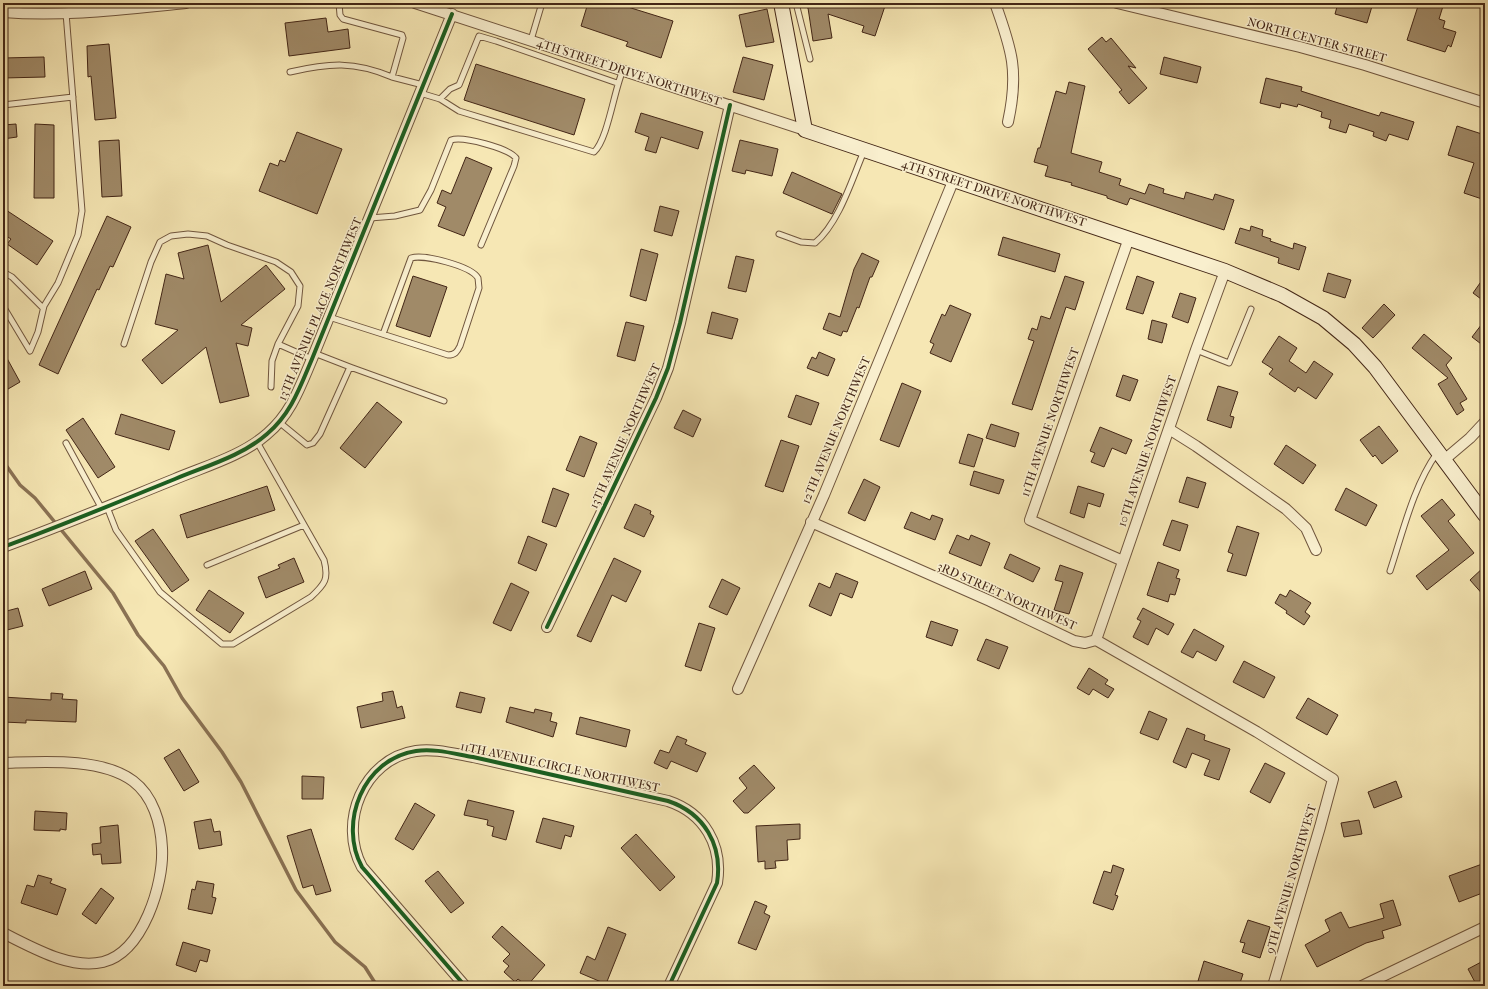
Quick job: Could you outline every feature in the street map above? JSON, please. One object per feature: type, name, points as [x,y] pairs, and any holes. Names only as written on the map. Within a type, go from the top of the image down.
[{"type":"main road","points":[[781,3],[804,130]]},
{"type":"main road","name":"4TH STREET DRIVE NORTHWEST","points":[[804,130],[1129,238],[1225,271],[1282,294],[1323,318],[1336,328],[1375,367],[1485,515]]},
{"type":"street","points":[[3,12],[35,15],[186,3]]},
{"type":"street","name":"4TH STREET DRIVE NORTHWEST","points":[[415,3],[804,130]]},
{"type":"street","points":[[995,3],[1011,52],[1013,66],[1012,101],[1008,122]]},
{"type":"street","name":"NORTH CENTER STREET","points":[[1117,3],[1300,47],[1365,65],[1485,103]]},
{"type":"street","name":"13TH AVENUE PLACE NORTHWEST","points":[[3,548],[105,508],[239,452],[257,442],[279,422],[291,408],[370,218],[452,14]]},
{"type":"street","name":"13TH AVENUE NORTHWEST","points":[[547,627],[656,398],[668,368],[680,323],[730,105]]},
{"type":"street","name":"12TH AVENUE NORTHWEST","points":[[738,690],[811,522],[954,180]]},
{"type":"street","name":"11TH AVENUE NORTHWEST","points":[[1123,561],[1030,520],[1129,238]]},
{"type":"street","name":"10TH AVENUE NORTHWEST","points":[[1096,640],[1196,350],[1225,271]]},
{"type":"street","points":[[1441,456],[1470,438],[1485,422]]},
{"type":"street","points":[[1169,429],[1196,446],[1286,509],[1306,528],[1316,550]]},
{"type":"street","name":"3RD STREET NORTHWEST","points":[[811,522],[990,601],[1074,641],[1085,643],[1096,640]]},
{"type":"street","name":"9TH AVENUE NORTHWEST","points":[[1096,640],[1257,732],[1333,779],[1272,986]]},
{"type":"street","name":"11TH AVENUE CIRCLE NORTHWEST","points":[[465,986],[362,867],[353,843],[352,826],[356,806],[374,774],[384,764],[396,757],[416,751],[444,752],[466,756],[647,796],[678,804],[696,816],[709,832],[713,841],[718,862],[717,877],[669,986]]},
{"type":"street","points":[[3,763],[50,762],[78,764],[111,770],[132,780],[146,793],[152,805],[158,819],[162,849],[157,886],[148,919],[140,932],[121,953],[103,962],[72,961],[54,956],[3,933]]},
{"type":"street","points":[[1362,986],[1485,927]]},
{"type":"lane","points":[[339,3],[340,15],[343,19],[402,35],[392,77]]},
{"type":"lane","points":[[531,40],[542,3]]},
{"type":"lane","points":[[796,3],[810,59]]},
{"type":"lane","points":[[3,306],[30,351],[38,332],[43,308],[58,283],[78,235],[82,211],[66,13]]},
{"type":"lane","points":[[496,40],[500,30]]},
{"type":"lane","points":[[440,99],[450,89],[459,85],[479,36],[496,40],[617,83]]},
{"type":"lane","points":[[290,72],[340,64],[359,66],[421,89],[459,111],[594,152],[600,145],[617,83],[623,70]]},
{"type":"lane","points":[[3,105],[73,97]]},
{"type":"lane","points":[[370,218],[395,216],[420,210],[431,190],[451,140],[457,137],[489,145],[512,154],[516,158],[481,245]]},
{"type":"lane","points":[[779,234],[801,242],[815,243],[825,234],[835,216],[865,150]]},
{"type":"lane","points":[[124,344],[151,262],[160,242],[171,236],[188,234],[207,236],[227,245],[276,262],[291,272],[300,286],[298,306],[278,344],[272,361],[271,387]]},
{"type":"lane","points":[[329,317],[448,355],[456,353],[460,346],[479,288],[478,278],[472,271],[456,265],[428,258],[411,258],[383,334]]},
{"type":"lane","points":[[3,272],[12,277],[43,308]]},
{"type":"lane","points":[[1196,350],[1229,363],[1251,309]]},
{"type":"lane","points":[[278,344],[350,367],[444,401]]},
{"type":"lane","points":[[279,422],[306,445],[313,443],[320,434],[350,367]]},
{"type":"lane","points":[[66,443],[105,508],[116,530],[160,592],[222,644],[232,644],[242,640],[311,597],[322,586],[328,574],[324,560],[257,442]]},
{"type":"lane","points":[[1390,571],[1409,514],[1427,468],[1441,456]]},
{"type":"lane","points":[[207,565],[304,525]]},
{"type":"building","points":[[588,3],[615,3],[673,21],[661,58],[626,46],[628,42],[581,26]]},
{"type":"building","points":[[801,3],[886,3],[875,36],[862,32],[864,26],[828,14],[832,38],[813,41],[808,8],[801,5]]},
{"type":"building","points":[[1338,3],[1373,3],[1367,23],[1335,14]]},
{"type":"building","points":[[1419,3],[1444,3],[1439,19],[1445,21],[1443,28],[1456,32],[1451,47],[1448,45],[1445,52],[1407,40]]},
{"type":"building","points":[[767,9],[774,42],[746,47],[739,15]]},
{"type":"building","points":[[326,18],[328,32],[348,29],[350,48],[289,56],[285,23]]},
{"type":"building","points":[[1102,37],[1106,42],[1111,38],[1136,68],[1128,66],[1147,88],[1129,104],[1119,92],[1122,90],[1088,49]]},
{"type":"building","points":[[109,44],[116,118],[95,120],[91,76],[88,77],[87,46]]},
{"type":"building","points":[[44,57],[45,77],[3,78],[3,58]]},
{"type":"building","points":[[743,57],[773,65],[764,100],[733,92]]},
{"type":"building","points":[[1164,57],[1201,67],[1197,83],[1160,74]]},
{"type":"building","points":[[476,64],[585,99],[574,135],[464,100]]},
{"type":"building","points":[[1266,78],[1302,87],[1301,91],[1379,116],[1381,112],[1414,122],[1408,140],[1389,134],[1386,141],[1373,136],[1374,132],[1349,124],[1346,133],[1329,128],[1331,120],[1321,117],[1322,112],[1298,104],[1297,107],[1281,103],[1280,108],[1260,103]]},
{"type":"building","points":[[1069,82],[1085,86],[1071,153],[1102,162],[1099,172],[1121,179],[1119,185],[1145,194],[1149,184],[1164,189],[1163,193],[1184,199],[1186,192],[1213,200],[1215,194],[1234,200],[1224,230],[1130,198],[1127,205],[1107,198],[1107,196],[1071,185],[1072,183],[1045,176],[1048,166],[1034,162],[1038,148],[1040,148],[1056,91],[1066,94]]},
{"type":"building","points":[[641,113],[703,132],[698,149],[661,137],[656,153],[645,150],[649,137],[635,132]]},
{"type":"building","points":[[16,124],[17,137],[3,139],[3,125]]},
{"type":"building","points":[[35,124],[54,125],[54,198],[34,198]]},
{"type":"building","points":[[1457,126],[1485,135],[1485,200],[1464,193],[1474,163],[1448,155]]},
{"type":"building","points":[[297,132],[342,149],[317,214],[259,191],[270,163],[278,166],[280,160],[285,162]]},
{"type":"building","points":[[119,140],[122,196],[102,197],[99,141]]},
{"type":"building","points":[[740,140],[778,149],[772,176],[746,170],[745,174],[732,171]]},
{"type":"building","points":[[466,157],[492,168],[464,236],[438,226],[446,207],[437,203],[442,190],[451,194]]},
{"type":"building","points":[[792,172],[842,194],[832,214],[783,193]]},
{"type":"building","points":[[660,206],[679,211],[672,236],[654,231]]},
{"type":"building","points":[[3,208],[53,241],[37,265],[7,244],[11,239],[3,234]]},
{"type":"building","points":[[107,216],[131,227],[113,267],[110,266],[99,290],[97,289],[58,374],[39,365]]},
{"type":"building","points":[[1251,226],[1263,230],[1262,236],[1271,239],[1270,241],[1293,249],[1294,243],[1306,247],[1299,270],[1278,263],[1279,258],[1235,243],[1240,228],[1250,231]]},
{"type":"building","points":[[1003,237],[1060,254],[1055,272],[998,255]]},
{"type":"building","points":[[208,245],[221,302],[266,265],[285,289],[241,325],[252,328],[248,346],[236,343],[249,396],[220,403],[206,347],[162,384],[142,360],[178,330],[155,324],[166,274],[184,279],[178,253]]},
{"type":"building","points":[[641,249],[658,254],[646,301],[630,296]]},
{"type":"building","points":[[862,253],[879,261],[872,277],[870,277],[859,308],[857,307],[847,332],[843,331],[841,336],[823,329],[829,313],[840,317],[854,269]]},
{"type":"building","points":[[736,256],[754,260],[746,292],[728,288]]},
{"type":"building","points":[[1328,273],[1351,280],[1345,298],[1323,291]]},
{"type":"building","points":[[413,276],[447,287],[430,337],[396,326]]},
{"type":"building","points":[[1065,276],[1084,282],[1075,310],[1066,307],[1032,410],[1012,404],[1034,341],[1028,339],[1032,328],[1037,330],[1041,316],[1050,319]]},
{"type":"building","points":[[1137,276],[1154,282],[1143,314],[1126,309]]},
{"type":"building","points":[[1485,276],[1485,302],[1473,293]]},
{"type":"building","points":[[1180,293],[1196,298],[1188,323],[1172,317]]},
{"type":"building","points":[[1384,304],[1395,315],[1373,338],[1362,328]]},
{"type":"building","points":[[950,305],[971,314],[951,362],[930,353],[934,344],[930,342],[942,314],[945,316]]},
{"type":"building","points":[[712,312],[738,319],[732,339],[707,333]]},
{"type":"building","points":[[1152,320],[1167,324],[1162,343],[1148,339]]},
{"type":"building","points":[[1485,320],[1485,347],[1472,337]]},
{"type":"building","points":[[626,322],[644,326],[635,361],[617,356]]},
{"type":"building","points":[[1424,334],[1452,358],[1446,365],[1467,399],[1460,403],[1464,410],[1457,415],[1438,384],[1448,378],[1412,348]]},
{"type":"building","points":[[1279,336],[1297,348],[1289,361],[1306,373],[1314,361],[1333,374],[1316,399],[1298,387],[1295,392],[1269,374],[1273,369],[1262,362]]},
{"type":"building","points":[[3,351],[20,382],[3,392]]},
{"type":"building","points":[[819,352],[835,359],[828,376],[807,368],[812,357],[816,359]]},
{"type":"building","points":[[1123,375],[1138,380],[1130,401],[1116,396]]},
{"type":"building","points":[[902,383],[921,391],[899,447],[880,440]]},
{"type":"building","points":[[1218,386],[1238,392],[1230,416],[1234,417],[1231,428],[1207,420]]},
{"type":"building","points":[[796,395],[819,403],[811,425],[788,417]]},
{"type":"building","points":[[377,402],[402,422],[365,468],[340,448]]},
{"type":"building","points":[[683,410],[701,419],[693,437],[674,428]]},
{"type":"building","points":[[121,414],[175,431],[169,450],[115,434]]},
{"type":"building","points":[[83,418],[115,467],[98,478],[66,430]]},
{"type":"building","points":[[991,424],[1019,433],[1015,447],[986,438]]},
{"type":"building","points":[[1379,426],[1398,451],[1382,464],[1375,455],[1373,457],[1360,440]]},
{"type":"building","points":[[1100,427],[1132,440],[1126,454],[1112,448],[1104,467],[1091,462],[1095,453],[1090,451]]},
{"type":"building","points":[[968,434],[983,439],[974,467],[959,463]]},
{"type":"building","points":[[580,436],[597,443],[584,477],[566,470]]},
{"type":"building","points":[[781,440],[799,446],[783,492],[765,486]]},
{"type":"building","points":[[1286,445],[1316,465],[1303,484],[1274,464]]},
{"type":"building","points":[[974,471],[1004,480],[999,494],[970,485]]},
{"type":"building","points":[[1187,477],[1206,483],[1198,508],[1179,502]]},
{"type":"building","points":[[864,479],[880,487],[865,521],[848,513]]},
{"type":"building","points":[[267,486],[275,510],[187,538],[180,515]]},
{"type":"building","points":[[1078,486],[1104,494],[1100,507],[1088,503],[1084,518],[1070,513]]},
{"type":"building","points":[[553,488],[569,494],[556,527],[542,522]]},
{"type":"building","points":[[1346,488],[1377,505],[1366,526],[1335,510]]},
{"type":"building","points":[[1442,499],[1455,515],[1448,521],[1474,553],[1427,590],[1416,576],[1449,550],[1421,516]]},
{"type":"building","points":[[635,504],[651,511],[650,514],[654,516],[644,537],[624,528]]},
{"type":"building","points":[[911,512],[930,520],[932,515],[943,519],[935,540],[904,528]]},
{"type":"building","points":[[1172,520],[1188,525],[1180,551],[1163,545]]},
{"type":"building","points":[[1237,526],[1259,533],[1246,576],[1227,571],[1233,554],[1228,552]]},
{"type":"building","points":[[153,529],[189,580],[172,592],[135,541]]},
{"type":"building","points":[[957,535],[969,540],[971,535],[990,543],[981,566],[949,553]]},
{"type":"building","points":[[528,536],[547,544],[536,571],[518,563]]},
{"type":"building","points":[[1010,554],[1040,568],[1033,582],[1004,568]]},
{"type":"building","points":[[294,558],[304,582],[266,598],[258,577],[280,568],[278,565]]},
{"type":"building","points":[[614,558],[641,571],[626,602],[612,595],[591,642],[577,636]]},
{"type":"building","points":[[1158,562],[1179,570],[1176,578],[1180,579],[1175,595],[1170,594],[1168,602],[1147,595]]},
{"type":"building","points":[[1060,565],[1083,573],[1069,614],[1054,610],[1063,582],[1055,580]]},
{"type":"building","points":[[1485,566],[1485,597],[1470,580]]},
{"type":"building","points":[[85,571],[92,589],[49,606],[42,589]]},
{"type":"building","points":[[836,573],[858,582],[852,598],[840,593],[831,616],[809,606],[819,583],[830,588]]},
{"type":"building","points":[[722,579],[740,588],[727,615],[709,607]]},
{"type":"building","points":[[511,583],[529,592],[511,631],[493,623]]},
{"type":"building","points":[[209,590],[244,613],[230,633],[196,610]]},
{"type":"building","points":[[1290,590],[1311,603],[1305,612],[1310,616],[1304,625],[1286,613],[1287,611],[1275,603],[1280,594],[1286,597]]},
{"type":"building","points":[[18,608],[23,626],[3,631],[3,612]]},
{"type":"building","points":[[1143,608],[1174,624],[1168,635],[1156,628],[1148,645],[1133,637],[1141,621],[1137,619]]},
{"type":"building","points":[[931,621],[958,630],[952,646],[926,637]]},
{"type":"building","points":[[699,623],[715,628],[701,671],[685,666]]},
{"type":"building","points":[[1194,629],[1224,646],[1216,661],[1197,651],[1193,658],[1181,652]]},
{"type":"building","points":[[986,639],[1008,647],[999,669],[977,660]]},
{"type":"building","points":[[1244,661],[1275,677],[1264,698],[1233,682]]},
{"type":"building","points":[[1089,668],[1108,680],[1105,684],[1114,689],[1108,698],[1093,689],[1089,695],[1077,688]]},
{"type":"building","points":[[393,691],[397,708],[402,706],[405,718],[361,728],[357,707],[383,701],[382,693]]},
{"type":"building","points":[[460,692],[485,698],[481,713],[456,707]]},
{"type":"building","points":[[51,693],[63,694],[62,699],[77,700],[76,722],[26,720],[26,723],[3,722],[3,697],[51,700]]},
{"type":"building","points":[[1308,698],[1338,715],[1327,735],[1296,718]]},
{"type":"building","points":[[510,707],[534,713],[535,709],[552,713],[550,721],[557,723],[553,737],[506,722]]},
{"type":"building","points":[[1149,711],[1167,719],[1158,740],[1140,733]]},
{"type":"building","points":[[580,717],[630,730],[626,747],[576,734]]},
{"type":"building","points":[[1187,728],[1205,735],[1204,740],[1230,749],[1219,780],[1204,775],[1210,760],[1192,753],[1186,768],[1173,762]]},
{"type":"building","points":[[677,736],[687,740],[685,744],[706,753],[697,772],[671,761],[667,769],[654,763],[660,750],[669,753]]},
{"type":"building","points":[[179,749],[199,782],[184,791],[164,758]]},
{"type":"building","points":[[1265,763],[1285,773],[1270,803],[1250,792]]},
{"type":"building","points":[[754,765],[775,788],[748,813],[744,813],[733,801],[747,788],[739,778]]},
{"type":"building","points":[[302,776],[324,777],[323,799],[302,799]]},
{"type":"building","points":[[1396,781],[1402,797],[1374,808],[1368,792]]},
{"type":"building","points":[[468,800],[514,811],[506,840],[492,836],[494,827],[487,825],[488,820],[464,815]]},
{"type":"building","points":[[415,803],[435,815],[413,850],[395,839]]},
{"type":"building","points":[[35,811],[67,813],[66,830],[34,830]]},
{"type":"building","points":[[543,818],[574,826],[571,837],[565,835],[561,849],[536,842]]},
{"type":"building","points":[[211,819],[214,832],[220,831],[222,845],[199,849],[194,822]]},
{"type":"building","points":[[1359,820],[1362,834],[1344,837],[1341,823]]},
{"type":"building","points":[[800,824],[800,839],[787,840],[788,860],[775,861],[776,868],[765,869],[765,861],[758,862],[756,826]]},
{"type":"building","points":[[118,825],[121,863],[102,864],[101,854],[93,855],[92,844],[101,843],[100,827]]},
{"type":"building","points":[[311,829],[331,891],[316,895],[313,885],[303,888],[287,836]]},
{"type":"building","points":[[636,834],[675,877],[660,891],[621,848]]},
{"type":"building","points":[[1485,863],[1485,892],[1459,902],[1449,876]]},
{"type":"building","points":[[1113,865],[1124,869],[1115,895],[1118,896],[1113,910],[1093,903],[1104,871],[1111,873]]},
{"type":"building","points":[[438,871],[464,903],[451,913],[425,881]]},
{"type":"building","points":[[38,875],[52,879],[50,883],[66,889],[57,915],[21,903],[27,885],[34,887]]},
{"type":"building","points":[[197,881],[214,884],[212,897],[216,898],[212,914],[188,909],[192,889],[195,890]]},
{"type":"building","points":[[101,888],[114,898],[96,924],[82,914]]},
{"type":"building","points":[[1393,900],[1401,925],[1382,931],[1384,938],[1366,943],[1317,967],[1305,945],[1330,931],[1325,920],[1341,912],[1349,928],[1384,918],[1380,904]]},
{"type":"building","points":[[755,901],[767,906],[764,913],[770,916],[756,950],[738,943]]},
{"type":"building","points":[[1248,920],[1270,927],[1260,958],[1242,952],[1245,943],[1240,942]]},
{"type":"building","points":[[502,926],[545,965],[527,986],[518,979],[515,982],[504,972],[509,966],[503,961],[510,954],[492,937]]},
{"type":"building","points":[[608,927],[626,934],[606,984],[580,973],[587,956],[595,960]]},
{"type":"building","points":[[183,942],[210,950],[207,962],[200,960],[196,972],[176,965]]},
{"type":"building","points":[[1485,960],[1485,986],[1477,986],[1468,969]]},
{"type":"building","points":[[1204,961],[1243,974],[1239,986],[1212,986],[1198,981]]},
{"type":"waterway","points":[[3,461],[20,485],[35,498],[113,593],[138,635],[164,666],[182,698],[222,752],[241,782],[296,890],[335,942],[365,967],[377,986]]},
{"type":"cycle path","points":[[3,547],[211,465],[235,454],[257,442],[282,418],[294,400],[312,359],[452,14]]},
{"type":"cycle path","points":[[547,627],[656,398],[668,368],[680,323],[730,105]]},
{"type":"cycle path","points":[[465,986],[362,867],[355,850],[353,831],[355,813],[360,796],[369,780],[382,766],[397,756],[416,751],[437,751],[473,757],[668,801],[681,806],[701,822],[714,844],[717,856],[717,883],[669,986]]}]
